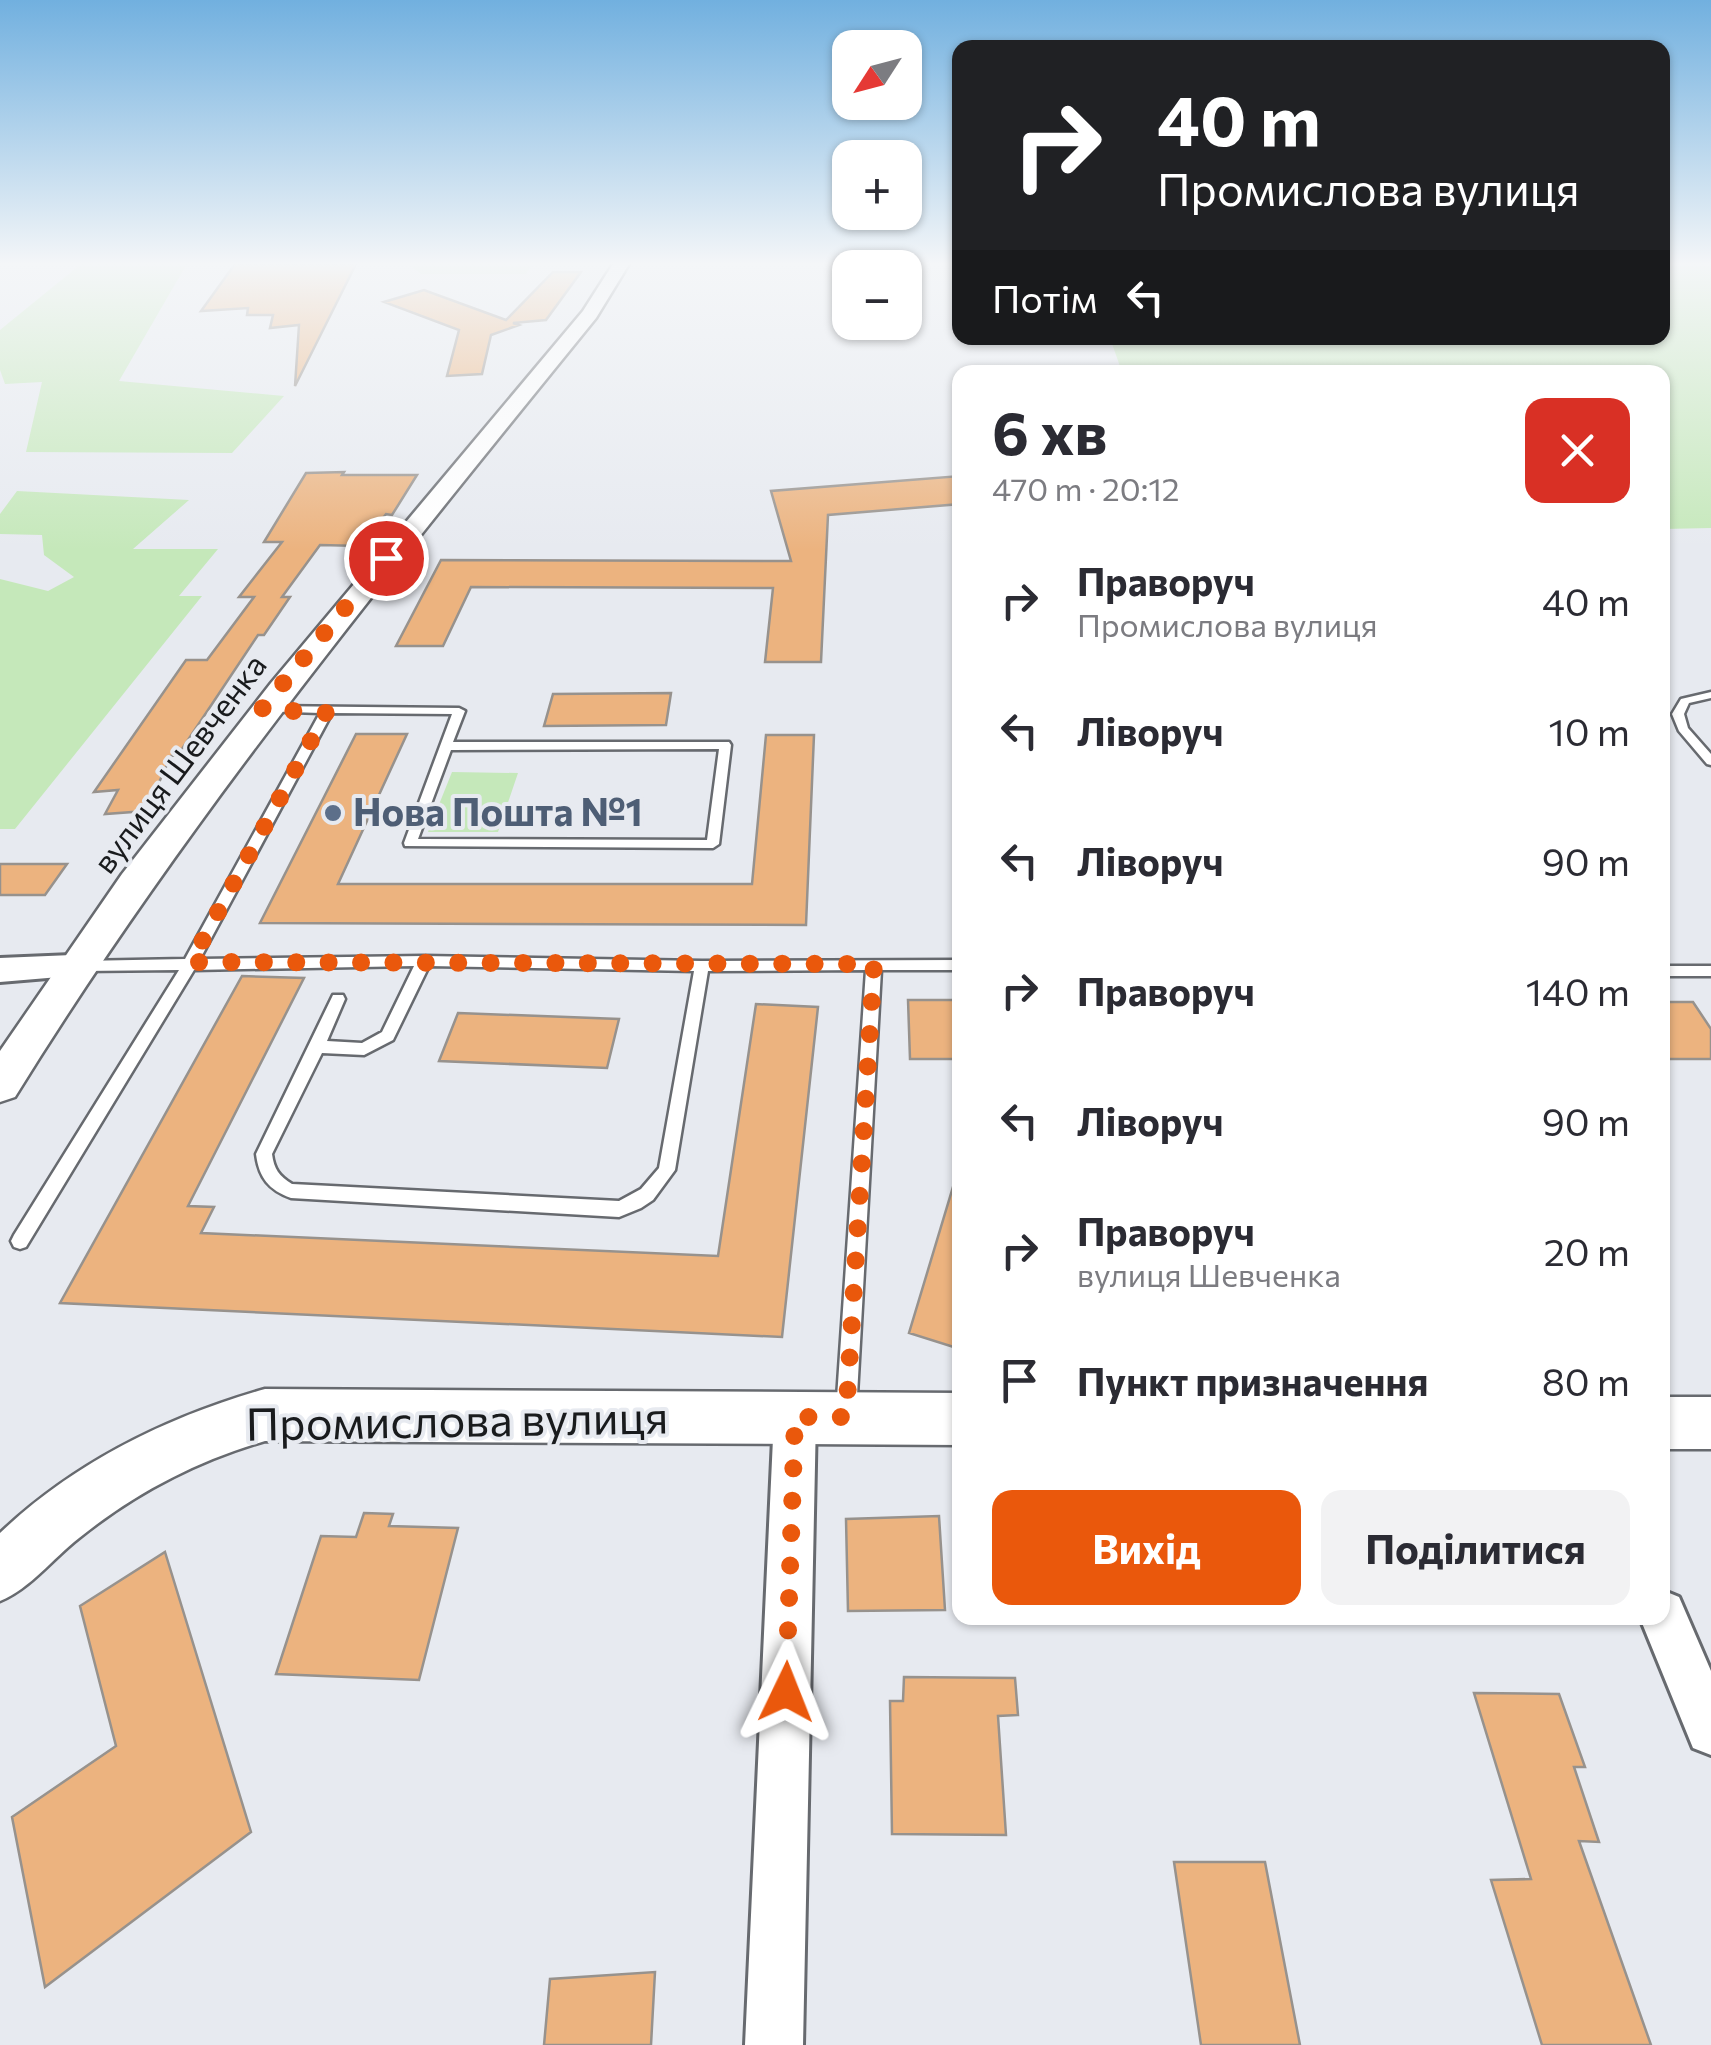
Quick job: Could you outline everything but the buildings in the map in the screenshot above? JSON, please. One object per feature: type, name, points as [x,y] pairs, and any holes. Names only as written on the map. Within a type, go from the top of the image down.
[{"type":"street","name":"вулиця Шевченка","points":[[0,1084],[72,967],[262,709],[552,359]]},
{"type":"street","points":[[0,970],[72,967]]},
{"type":"street","name":"Промислова вулиця","points":[[0,1572],[70,1511],[148,1457],[217,1427],[266,1415],[952,1419]]},
{"type":"street","points":[[774,2045],[795,1417]]},
{"type":"street","points":[[1670,1423],[1711,1423]]},
{"type":"street","points":[[1667,1625],[1711,1730]]},
{"type":"lane","points":[[1711,695],[1685,701],[1678,714],[1683,729],[1711,762]]},
{"type":"lane","points":[[262,709],[326,713],[459,711],[410,842],[713,844],[724,745],[448,746]]},
{"type":"lane","points":[[20,1241],[191,962],[326,713]]},
{"type":"lane","points":[[72,967],[424,961],[952,965]]},
{"type":"lane","points":[[317,1047],[364,1049],[388,1036],[424,961]]},
{"type":"lane","points":[[846,1417],[874,964]]},
{"type":"lane","points":[[338,999],[264,1154],[265,1170],[274,1184],[291,1191],[619,1209],[641,1202],[667,1170],[702,966]]},
{"type":"lane","points":[[1670,971],[1711,971]]},
{"type":"green space","points":[[0,359],[131,359],[119,381],[284,396],[232,453],[26,452],[42,382],[5,384]]},
{"type":"green space","points":[[1118,359],[1711,359],[1711,528],[1670,529],[1670,365],[1120,365]]},
{"type":"green space","points":[[17,491],[189,500],[133,549],[218,549],[179,596],[202,596],[15,829],[0,829],[0,579],[48,591],[74,577],[44,555],[42,535],[0,534],[0,514]]},
{"type":"green space","points":[[452,772],[518,773],[498,832],[428,832]]},
{"type":"place","name":"Нова Пошта №1","points":[[333,813]]},
{"type":"route","points":[[386,558],[262,709],[326,713],[191,962],[874,964],[846,1417],[795,1417],[786,1692]]}]
